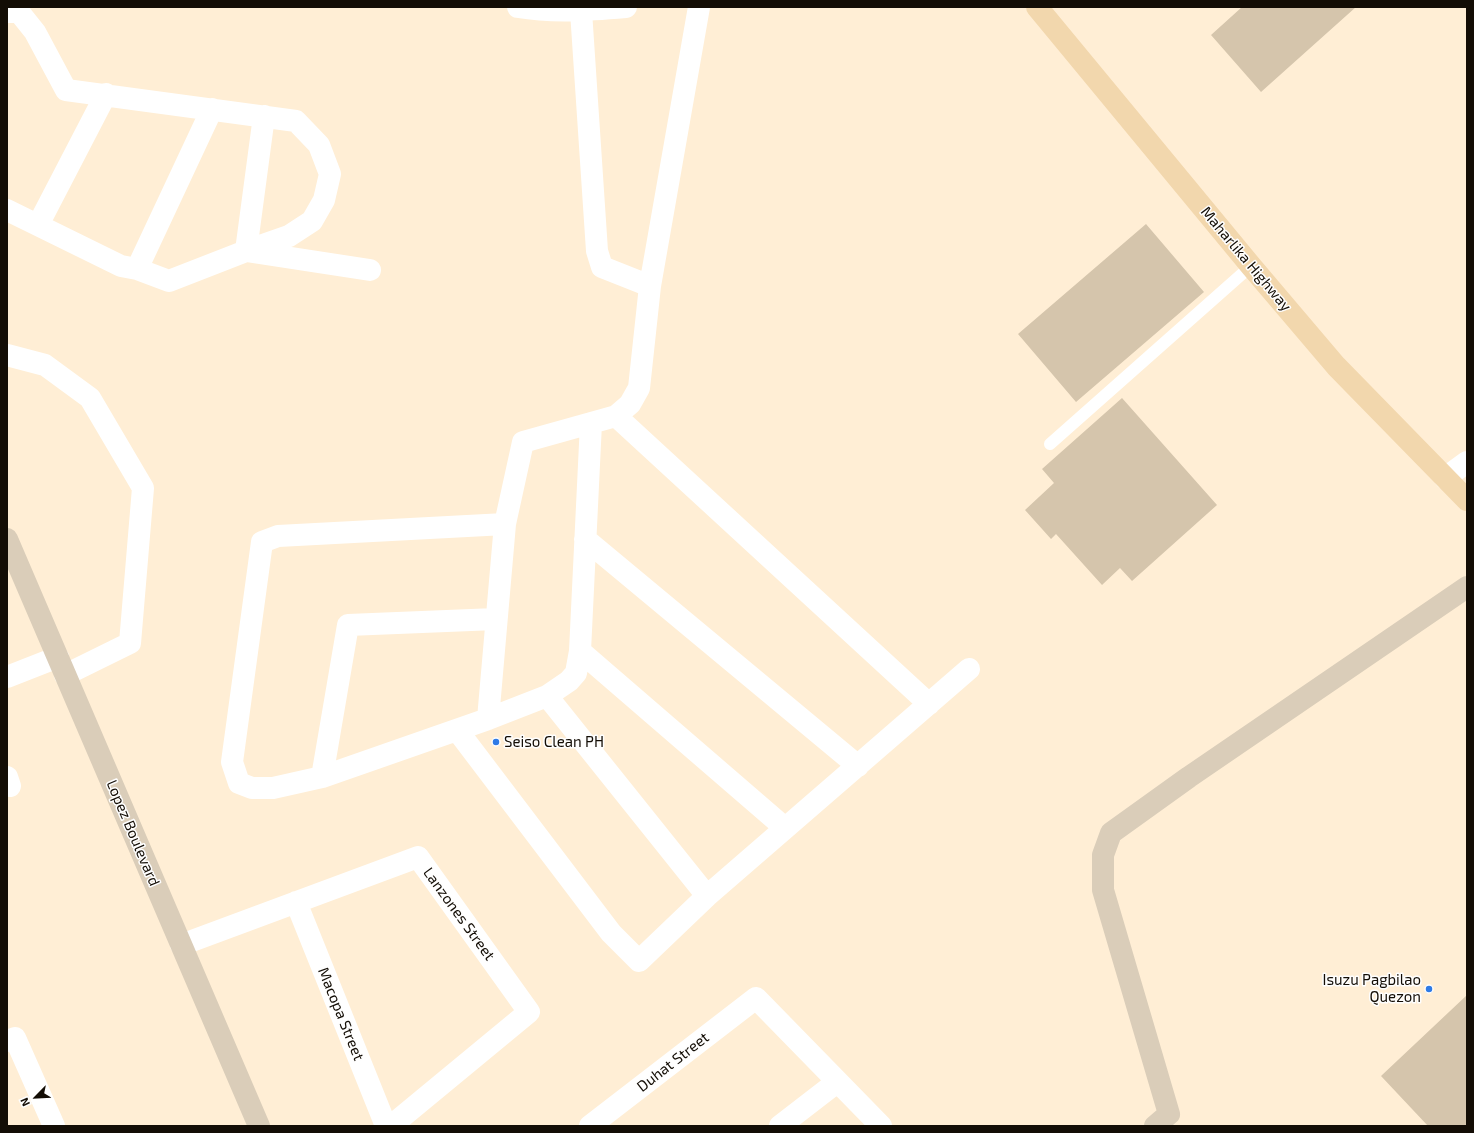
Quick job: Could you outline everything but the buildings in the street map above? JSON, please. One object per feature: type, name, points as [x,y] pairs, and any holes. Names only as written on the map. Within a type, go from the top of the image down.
[{"type":"main road","name":"Maharlika Highway","points":[[1037,7],[1251,266],[1336,366],[1467,500]]},
{"type":"street","points":[[518,7],[533,10],[581,11],[626,7]]},
{"type":"street","points":[[488,719],[505,524],[522,442],[616,416],[630,404],[639,388],[650,286],[699,7]]},
{"type":"street","points":[[581,11],[597,251],[602,267],[650,286]]},
{"type":"street","points":[[7,12],[19,12],[35,32],[66,90],[106,94],[296,121],[319,145],[330,174],[324,200],[312,220],[289,236],[169,280],[137,269],[121,266],[7,210]]},
{"type":"street","points":[[38,225],[106,94]]},
{"type":"street","points":[[137,269],[212,109]]},
{"type":"street","points":[[246,251],[264,116]]},
{"type":"street","points":[[246,251],[370,270]]},
{"type":"street","points":[[7,355],[45,365],[90,398],[143,488],[130,643],[61,666],[7,677]]},
{"type":"street","points":[[616,416],[929,704]]},
{"type":"street","points":[[505,524],[278,536],[262,542],[232,762],[239,783],[252,788],[273,788],[322,777],[488,719],[547,696],[569,681],[576,673],[580,652],[591,423]]},
{"type":"street","points":[[1445,478],[1467,462]]},
{"type":"street","name":"Lopez Boulevard","points":[[7,539],[259,1126]]},
{"type":"street","points":[[585,539],[858,766]]},
{"type":"street","points":[[1155,1126],[1169,1114],[1103,890],[1103,855],[1111,833],[1195,773],[1467,587]]},
{"type":"street","points":[[322,777],[348,625],[496,619]]},
{"type":"street","points":[[580,652],[785,828]]},
{"type":"street","points":[[457,730],[611,932],[639,961],[707,896],[969,670]]},
{"type":"street","points":[[547,696],[707,896]]},
{"type":"street","name":"Lanzones Street","points":[[181,945],[418,857],[529,1012],[391,1126]]},
{"type":"street","name":"Macopa Street","points":[[296,902],[386,1126]]},
{"type":"street","name":"Duhat Street","points":[[590,1126],[756,998],[837,1082]]},
{"type":"street","points":[[7,1041],[15,1038],[54,1126]]},
{"type":"street","points":[[780,1126],[837,1082],[881,1126]]},
{"type":"lane","points":[[1050,444],[1251,266]]},
{"type":"place","name":"Seiso Clean PH","points":[[496,742]]},
{"type":"place","name":"Isuzu Pagbilao Quezon","points":[[1429,989]]}]
